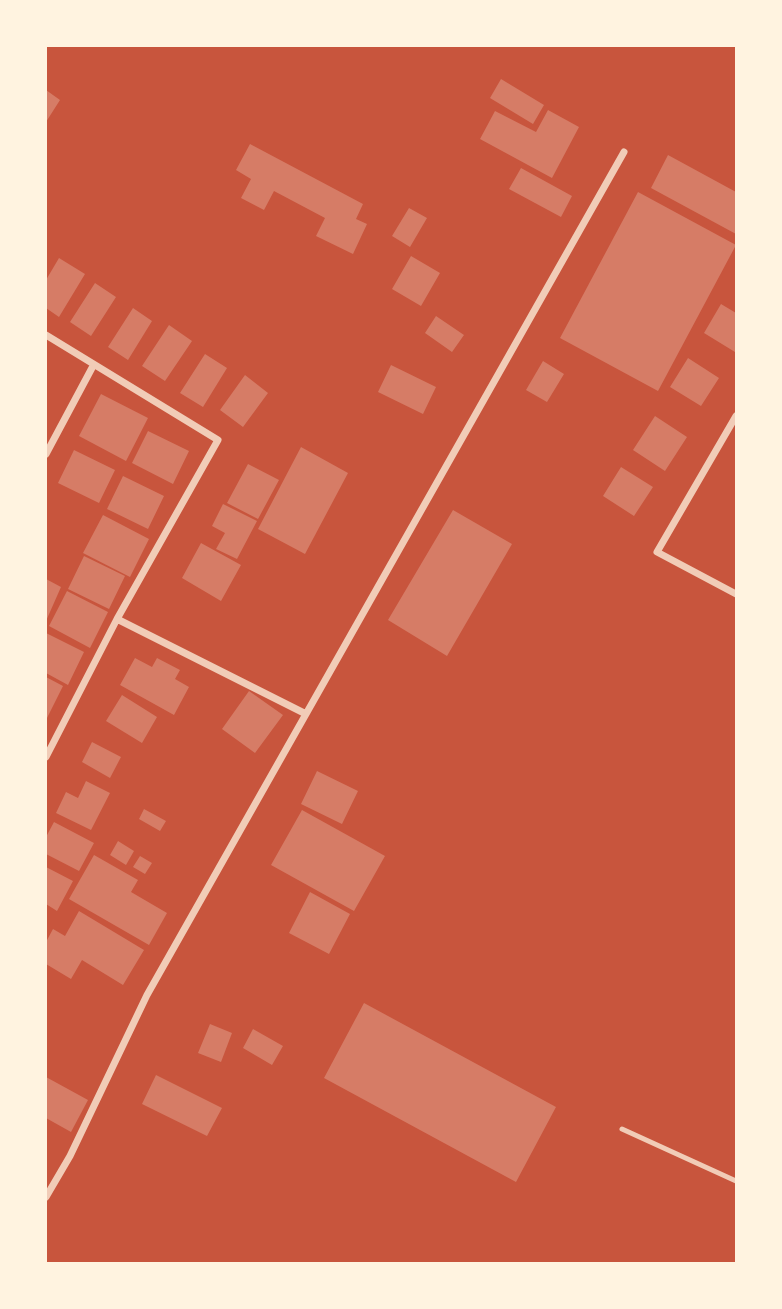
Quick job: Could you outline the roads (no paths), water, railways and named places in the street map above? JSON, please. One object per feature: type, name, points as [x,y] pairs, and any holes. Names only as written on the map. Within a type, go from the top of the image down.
[{"type":"street","points":[[46,1197],[70,1156],[147,995],[624,152]]},
{"type":"street","points":[[46,335],[218,440],[117,619],[46,757]]},
{"type":"street","points":[[46,454],[93,366]]},
{"type":"street","points":[[737,416],[657,552],[737,594]]},
{"type":"street","points":[[117,619],[306,714]]},
{"type":"lane","points":[[622,1129],[737,1181]]}]
